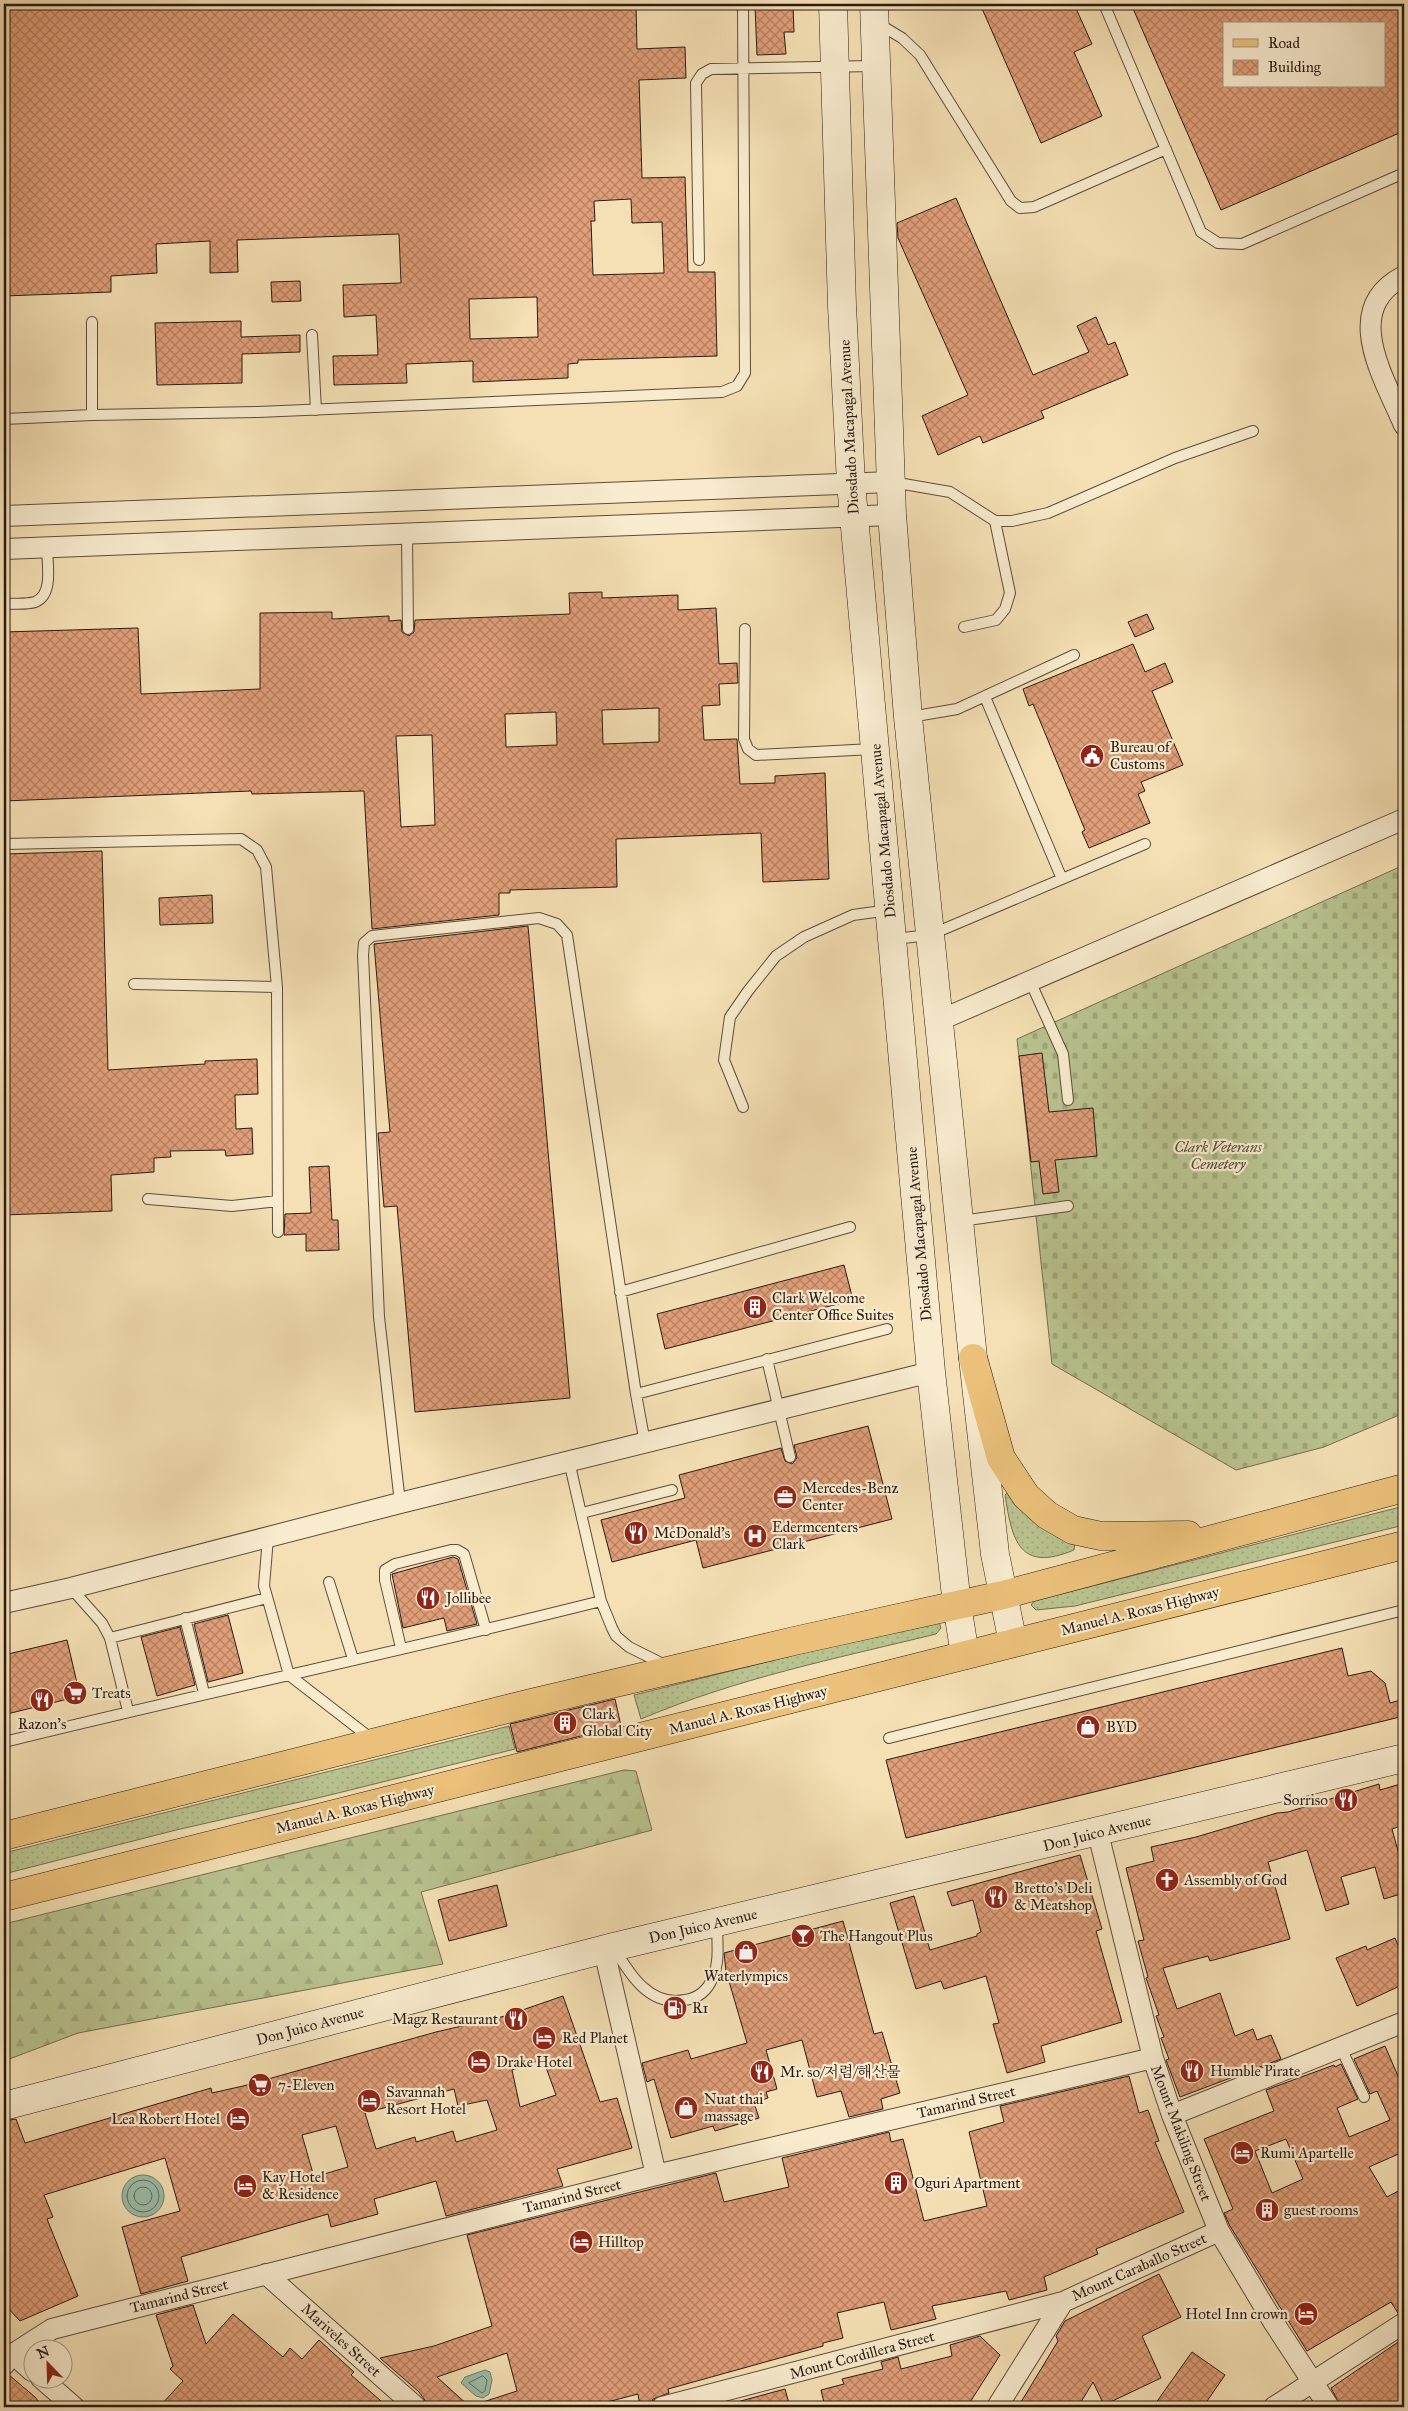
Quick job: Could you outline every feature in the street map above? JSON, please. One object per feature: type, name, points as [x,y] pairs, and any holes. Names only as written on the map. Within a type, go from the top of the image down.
[{"type":"main road","name":"Diosdado Macapagal Avenue","points":[[833,4],[842,306],[851,483],[931,1372],[957,1605],[965,1655]]},
{"type":"main road","points":[[874,12],[892,515],[908,717],[973,1358],[996,1554],[1002,1595],[1013,1643]]},
{"type":"main road","points":[[973,1358],[1001,1458],[1026,1496],[1047,1515],[1072,1530],[1100,1536],[1224,1535]]},
{"type":"main road","points":[[4,1836],[535,1702],[672,1669],[1002,1595],[1404,1488]]},
{"type":"main road","name":"Manuel A. Roxas Highway","points":[[4,1897],[1404,1545]]},
{"type":"main road","name":"Don Juico Avenue","points":[[4,2106],[609,1949],[1404,1758]]},
{"type":"street","points":[[1404,276],[1387,286],[1378,298],[1371,312],[1369,325],[1377,359],[1404,425]]},
{"type":"street","points":[[4,516],[891,482]]},
{"type":"street","points":[[4,549],[892,515]]},
{"type":"street","points":[[938,1021],[1404,820]]},
{"type":"street","points":[[4,1603],[71,1588],[400,1503],[931,1372]]},
{"type":"street","name":"Mount Makiling Street","points":[[1098,1833],[1153,2058],[1172,2115],[1219,2231],[1269,2316],[1329,2407]]},
{"type":"street","points":[[609,1949],[656,2175]]},
{"type":"street","points":[[1172,2115],[1340,2046],[1404,2022]]},
{"type":"street","name":"Tamarind Street","points":[[8,2360],[52,2329],[656,2175],[1153,2058]]},
{"type":"street","name":"Mount Caraballo Street","points":[[997,2407],[1063,2302],[1219,2231]]},
{"type":"street","name":"Mariveles Street","points":[[266,2274],[416,2407]]},
{"type":"street","name":"Mount Cordillera Street","points":[[662,2407],[1063,2302]]},
{"type":"street","points":[[1274,2407],[1312,2380],[1404,2323]]},
{"type":"street","points":[[8,2360],[22,2366]]},
{"type":"street","points":[[52,2388],[74,2407]]},
{"type":"lane","points":[[4,419],[92,414],[316,410],[722,392],[737,386],[745,373],[743,4]]},
{"type":"lane","points":[[1104,4],[1202,232],[1218,243],[1242,244],[1404,173]]},
{"type":"lane","points":[[874,12],[920,55],[1011,200],[1020,208],[1034,208],[1166,149]]},
{"type":"lane","points":[[699,260],[696,83],[702,74],[710,69],[834,65],[875,66]]},
{"type":"lane","points":[[92,322],[92,414]]},
{"type":"lane","points":[[312,335],[316,410]]},
{"type":"lane","points":[[891,482],[950,492],[995,521],[1012,521],[1048,513],[1175,458],[1253,431]]},
{"type":"lane","points":[[964,628],[996,620],[1005,609],[1010,593],[995,521]]},
{"type":"lane","points":[[407,534],[408,629]]},
{"type":"lane","points":[[4,604],[34,602],[42,598],[47,590],[47,548]]},
{"type":"lane","points":[[744,628],[744,739],[748,749],[756,755],[875,749]]},
{"type":"lane","points":[[908,717],[956,709],[1074,655]]},
{"type":"lane","points":[[985,697],[1062,879]]},
{"type":"lane","points":[[4,844],[241,839],[257,850],[266,867],[277,987],[278,1232]]},
{"type":"lane","points":[[893,939],[930,935],[1145,844]]},
{"type":"lane","points":[[743,1107],[724,1060],[730,1017],[748,991],[776,956],[804,937],[853,915],[890,910]]},
{"type":"lane","points":[[400,1503],[379,1317],[363,955],[364,943],[372,936],[539,918],[557,924],[567,935],[620,1292],[645,1443]]},
{"type":"lane","points":[[1030,981],[1063,1054],[1068,1100]]},
{"type":"lane","points":[[134,984],[277,987]]},
{"type":"lane","points":[[148,1199],[232,1206],[278,1201]]},
{"type":"lane","points":[[960,1221],[1068,1206]]},
{"type":"lane","points":[[620,1292],[850,1227]]},
{"type":"lane","points":[[636,1394],[887,1329]]},
{"type":"lane","points":[[766,1359],[790,1457]]},
{"type":"lane","points":[[570,1461],[601,1601],[612,1628],[622,1641],[672,1669]]},
{"type":"lane","points":[[582,1513],[672,1490]]},
{"type":"lane","points":[[268,1538],[264,1578],[267,1598],[289,1675],[377,1743]]},
{"type":"lane","points":[[401,1648],[385,1580],[385,1570],[395,1564],[452,1550],[464,1554],[486,1630]]},
{"type":"lane","points":[[329,1582],[353,1659]]},
{"type":"lane","points":[[71,1588],[102,1623],[110,1638],[128,1711]]},
{"type":"lane","points":[[110,1638],[267,1598]]},
{"type":"lane","points":[[4,1742],[204,1693],[486,1630],[601,1601]]},
{"type":"lane","points":[[888,1738],[1404,1610]]},
{"type":"lane","points":[[185,1618],[204,1693]]},
{"type":"lane","points":[[609,1949],[642,1988],[660,1999],[673,2003],[694,1999],[706,1991],[714,1977],[718,1956],[717,1923]]},
{"type":"lane","points":[[1340,2046],[1364,2097]]},
{"type":"green space","name":"Clark Veterans Cemetery","points":[[1404,865],[1404,1413],[1324,1447],[1236,1470],[1052,1364],[1017,1039]]},
{"type":"green space","points":[[1010,1493],[1075,1542],[1074,1550],[1056,1556],[1041,1557],[1030,1555],[1015,1538],[1005,1495]]},
{"type":"green space","points":[[1404,1506],[1404,1525],[1075,1606],[1036,1610],[1031,1605],[1034,1601]]},
{"type":"green space","points":[[939,1622],[941,1628],[936,1634],[787,1670],[714,1692],[641,1719],[634,1695],[920,1624]]},
{"type":"green space","points":[[509,1726],[515,1749],[326,1796],[176,1830],[4,1874],[4,1853]]},
{"type":"green space","points":[[624,1770],[636,1771],[652,1830],[421,1892],[443,1964],[78,2033],[4,2061],[4,1924]]},
{"type":"water","points":[[143,2175],[158,2181],[164,2196],[158,2211],[143,2217],[128,2211],[122,2196],[128,2181]]},
{"type":"water","points":[[485,2370],[490,2372],[492,2380],[489,2394],[483,2398],[476,2396],[461,2383],[465,2377]]},
{"type":"building","points":[[4,4],[636,4],[637,49],[685,47],[686,78],[639,80],[642,178],[685,177],[688,272],[715,272],[717,356],[578,360],[578,363],[568,364],[568,378],[473,382],[473,361],[406,364],[407,383],[334,385],[333,356],[378,355],[376,315],[344,317],[343,285],[401,283],[399,234],[237,240],[238,272],[210,273],[210,241],[156,244],[157,273],[111,276],[111,292],[4,296]],"holes":[[[631,199],[632,223],[662,222],[664,273],[593,275],[591,221],[595,221],[594,201]],[[537,297],[538,337],[470,339],[469,299]]]},
{"type":"building","points":[[980,4],[1074,4],[1092,44],[1074,52],[1102,116],[1041,143]]},
{"type":"building","points":[[1131,4],[1404,4],[1404,131],[1221,210]]},
{"type":"building","points":[[793,5],[794,32],[784,32],[786,54],[757,55],[755,6]]},
{"type":"building","points":[[956,198],[1033,375],[1089,352],[1077,326],[1096,317],[1108,345],[1115,342],[1128,375],[1041,411],[1044,418],[983,443],[980,436],[938,455],[922,416],[968,395],[898,238],[897,223]]},
{"type":"building","points":[[300,281],[301,301],[272,302],[271,282]]},
{"type":"building","points":[[241,321],[241,337],[300,335],[300,352],[242,354],[242,383],[157,385],[155,323]]},
{"type":"building","points":[[602,592],[602,598],[678,595],[678,610],[716,608],[719,664],[737,663],[738,683],[719,684],[720,705],[702,706],[704,740],[737,739],[740,784],[775,783],[775,776],[825,773],[829,879],[763,882],[761,833],[616,839],[617,887],[510,890],[510,893],[499,893],[499,915],[372,929],[364,791],[252,794],[251,791],[4,801],[4,632],[138,628],[141,694],[260,689],[260,613],[332,612],[332,619],[389,616],[389,621],[401,620],[402,632],[409,636],[414,632],[415,620],[570,614],[569,593]],"holes":[[[659,708],[659,742],[603,744],[602,710]],[[556,712],[557,745],[506,747],[505,714]],[[432,735],[435,825],[401,827],[396,736]]]},
{"type":"building","points":[[1147,614],[1154,629],[1135,637],[1128,622]]},
{"type":"building","points":[[1133,644],[1145,672],[1165,663],[1173,682],[1152,691],[1183,765],[1141,782],[1145,791],[1138,794],[1150,823],[1089,848],[1082,832],[1085,830],[1033,704],[1029,706],[1023,689]]},
{"type":"building","points":[[102,851],[108,1070],[205,1064],[205,1061],[257,1059],[258,1094],[235,1095],[236,1129],[252,1128],[253,1154],[226,1156],[225,1150],[170,1151],[171,1157],[154,1158],[154,1172],[111,1175],[112,1211],[4,1215],[4,854]]},
{"type":"building","points":[[212,895],[213,923],[160,925],[159,898]]},
{"type":"building","points":[[528,926],[570,1398],[415,1412],[397,1206],[384,1207],[378,1133],[390,1132],[374,944]]},
{"type":"building","points":[[1042,1053],[1049,1112],[1093,1108],[1097,1156],[1055,1160],[1059,1192],[1043,1194],[1039,1161],[1031,1162],[1019,1056]]},
{"type":"building","points":[[329,1166],[332,1220],[338,1220],[339,1250],[306,1251],[306,1234],[284,1235],[285,1214],[311,1213],[309,1167]]},
{"type":"building","name":"Clark Welcome Center Office Suites","points":[[844,1265],[853,1300],[665,1349],[657,1314]]},
{"type":"building","name":"Mercedes-Benz Center","points":[[868,1426],[892,1519],[703,1568],[696,1540],[612,1562],[601,1520],[685,1498],[679,1475],[781,1448],[785,1461],[792,1464],[797,1458],[794,1445]]},
{"type":"building","name":"Jollibee","points":[[453,1557],[458,1559],[477,1624],[447,1631],[444,1618],[403,1628],[392,1574]]},
{"type":"building","points":[[228,1615],[243,1673],[208,1682],[194,1624]]},
{"type":"building","points":[[180,1627],[195,1685],[157,1696],[141,1637]]},
{"type":"building","points":[[67,1640],[80,1696],[7,1714],[4,1700],[4,1655]]},
{"type":"building","points":[[1342,1648],[1348,1676],[1371,1671],[1385,1683],[1390,1703],[1404,1699],[1404,1716],[906,1838],[886,1760]]},
{"type":"building","name":"Clark Global City","points":[[615,1699],[621,1726],[517,1752],[510,1724]]},
{"type":"building","points":[[1404,1783],[1404,1825],[1392,1829],[1404,1873],[1404,1893],[1384,1899],[1375,1867],[1341,1877],[1349,1904],[1326,1911],[1307,1850],[1268,1862],[1290,1939],[1210,1961],[1208,1956],[1163,1968],[1177,2009],[1220,1993],[1235,2036],[1253,2029],[1257,2040],[1271,2035],[1281,2059],[1180,2097],[1166,2060],[1169,2059],[1161,2038],[1164,2037],[1156,2016],[1159,2015],[1146,1978],[1148,1977],[1138,1941],[1144,1940],[1126,1868],[1154,1861],[1151,1847],[1196,1837],[1277,1813],[1288,1812],[1379,1784],[1380,1790]]},
{"type":"building","points":[[1080,1855],[1102,1929],[1096,1931],[1122,2022],[1041,2046],[1045,2062],[1007,2073],[993,2024],[999,2023],[986,1976],[944,1989],[941,1981],[916,1989],[890,1903],[914,1896],[930,1950],[977,1936],[981,1932],[973,1900],[952,1906],[947,1892]]},
{"type":"building","points":[[497,1885],[507,1926],[449,1941],[438,1900]]},
{"type":"building","points":[[843,1921],[874,2034],[882,2032],[900,2093],[881,2099],[883,2109],[849,2117],[841,2091],[817,2097],[802,2040],[766,2050],[777,2089],[766,2092],[768,2098],[754,2103],[759,2118],[715,2131],[713,2126],[671,2138],[654,2079],[647,2082],[642,2063],[688,2050],[691,2059],[747,2043],[726,1971],[724,1953]]},
{"type":"building","points":[[1395,1938],[1404,1959],[1404,1984],[1357,2006],[1336,1958],[1366,1946],[1367,1950]]},
{"type":"building","points":[[563,1996],[600,2102],[617,2098],[632,2148],[557,2169],[563,2186],[446,2216],[436,2181],[374,2199],[378,2214],[331,2227],[328,2214],[181,2257],[188,2281],[141,2294],[122,2227],[180,2211],[165,2158],[44,2195],[53,2217],[47,2219],[78,2296],[20,2321],[4,2304],[4,2121],[16,2119],[25,2143],[211,2088],[212,2093],[243,2086],[436,2032],[505,2016]],"holes":[[[543,2059],[556,2095],[520,2107],[512,2070]],[[454,2089],[458,2106],[487,2100],[497,2130],[456,2142],[453,2131],[416,2142],[415,2137],[376,2149],[365,2113]],[[336,2126],[348,2167],[314,2177],[302,2135]]]},
{"type":"building","points":[[1385,2046],[1404,2090],[1404,2154],[1403,2152],[1369,2167],[1387,2197],[1404,2188],[1404,2311],[1398,2313],[1391,2302],[1307,2351],[1230,2226],[1224,2213],[1233,2209],[1204,2139],[1274,2111],[1266,2090],[1341,2064],[1358,2099],[1337,2108],[1349,2137],[1390,2120],[1377,2091],[1370,2094],[1354,2059]],"holes":[[[1286,2139],[1303,2179],[1272,2193],[1255,2151]]]},
{"type":"building","points":[[1129,2076],[1139,2113],[1148,2110],[1159,2141],[1155,2142],[1184,2212],[1096,2249],[1098,2254],[1044,2277],[1047,2290],[1009,2300],[1006,2291],[932,2306],[936,2319],[891,2330],[884,2302],[837,2313],[843,2338],[823,2343],[823,2346],[668,2389],[669,2393],[653,2399],[650,2407],[640,2407],[638,2394],[588,2407],[477,2407],[477,2404],[517,2391],[507,2353],[437,2377],[470,2407],[428,2407],[419,2392],[380,2358],[434,2346],[492,2326],[467,2235],[716,2173],[724,2202],[789,2187],[782,2158],[889,2132],[891,2142],[903,2139],[924,2221],[987,2206],[969,2132],[1004,2122],[1000,2106]]},
{"type":"building","points":[[1159,2274],[1181,2317],[1142,2336],[1161,2378],[1104,2405],[1093,2382],[1078,2407],[1018,2407],[1058,2341],[1056,2336],[1065,2321]]},
{"type":"building","points":[[193,2305],[206,2344],[233,2314],[283,2357],[290,2348],[302,2359],[319,2340],[354,2372],[351,2375],[388,2407],[159,2407],[183,2381],[170,2369],[173,2366],[156,2315]]},
{"type":"building","points":[[980,2336],[1000,2355],[967,2407],[825,2407],[821,2390],[844,2384],[842,2379],[883,2369],[881,2362],[898,2357],[901,2369],[952,2356],[950,2345]]},
{"type":"building","points":[[1404,2338],[1404,2407],[1341,2407],[1331,2388]]},
{"type":"building","points":[[1192,2352],[1225,2375],[1203,2407],[1153,2407]]},
{"type":"building","points":[[9,2375],[22,2388],[35,2397],[43,2407],[4,2407],[4,2377]]},
{"type":"building","points":[[785,2389],[790,2407],[737,2407],[737,2402]]},
{"type":"place","name":"Bureau of Customs","points":[[1092,756]]},
{"type":"place","name":"Clark Welcome Center Office Suites","points":[[755,1307]]},
{"type":"place","name":"Mercedes-Benz Center","points":[[785,1497]]},
{"type":"place","name":"McDonald's","points":[[636,1533]]},
{"type":"place","name":"Edermcenters Clark","points":[[755,1536]]},
{"type":"place","name":"Jollibee","points":[[428,1598]]},
{"type":"place","name":"Treats","points":[[75,1693]]},
{"type":"place","name":"Razon’s","points":[[42,1700]]},
{"type":"place","name":"Clark Global City","points":[[565,1723]]},
{"type":"place","name":"BYD","points":[[1088,1727]]},
{"type":"place","name":"Sorriso","points":[[1346,1800]]},
{"type":"place","name":"Assembly of God","points":[[1167,1880]]},
{"type":"place","name":"Bretto's Deli & Meatshop","points":[[996,1897]]},
{"type":"place","name":"The Hangout Plus","points":[[803,1936]]},
{"type":"place","name":"Waterlympics","points":[[746,1952]]},
{"type":"place","name":"R1","points":[[675,2008]]},
{"type":"place","name":"Magz Restaurant","points":[[516,2019]]},
{"type":"place","name":"Red Planet","points":[[544,2038]]},
{"type":"place","name":"Drake Hotel","points":[[479,2062]]},
{"type":"place","name":"Humble Pirate","points":[[1192,2071]]},
{"type":"place","name":"Mr. so/저렴/해산물","points":[[762,2072]]},
{"type":"place","name":"7-Eleven","points":[[260,2085]]},
{"type":"place","name":"Savannah Resort Hotel","points":[[369,2101]]},
{"type":"place","name":"Nuat thai massage","points":[[686,2108]]},
{"type":"place","name":"Lea Robert Hotel","points":[[238,2119]]},
{"type":"place","name":"Rumi Apartelle","points":[[1242,2153]]},
{"type":"place","name":"Oguri Apartment","points":[[896,2183]]},
{"type":"place","name":"Kay Hotel & Residence","points":[[245,2186]]},
{"type":"place","name":"guest rooms","points":[[1267,2210]]},
{"type":"place","name":"Hilltop","points":[[581,2242]]},
{"type":"place","name":"Hotel Inn crown","points":[[1306,2314]]}]
